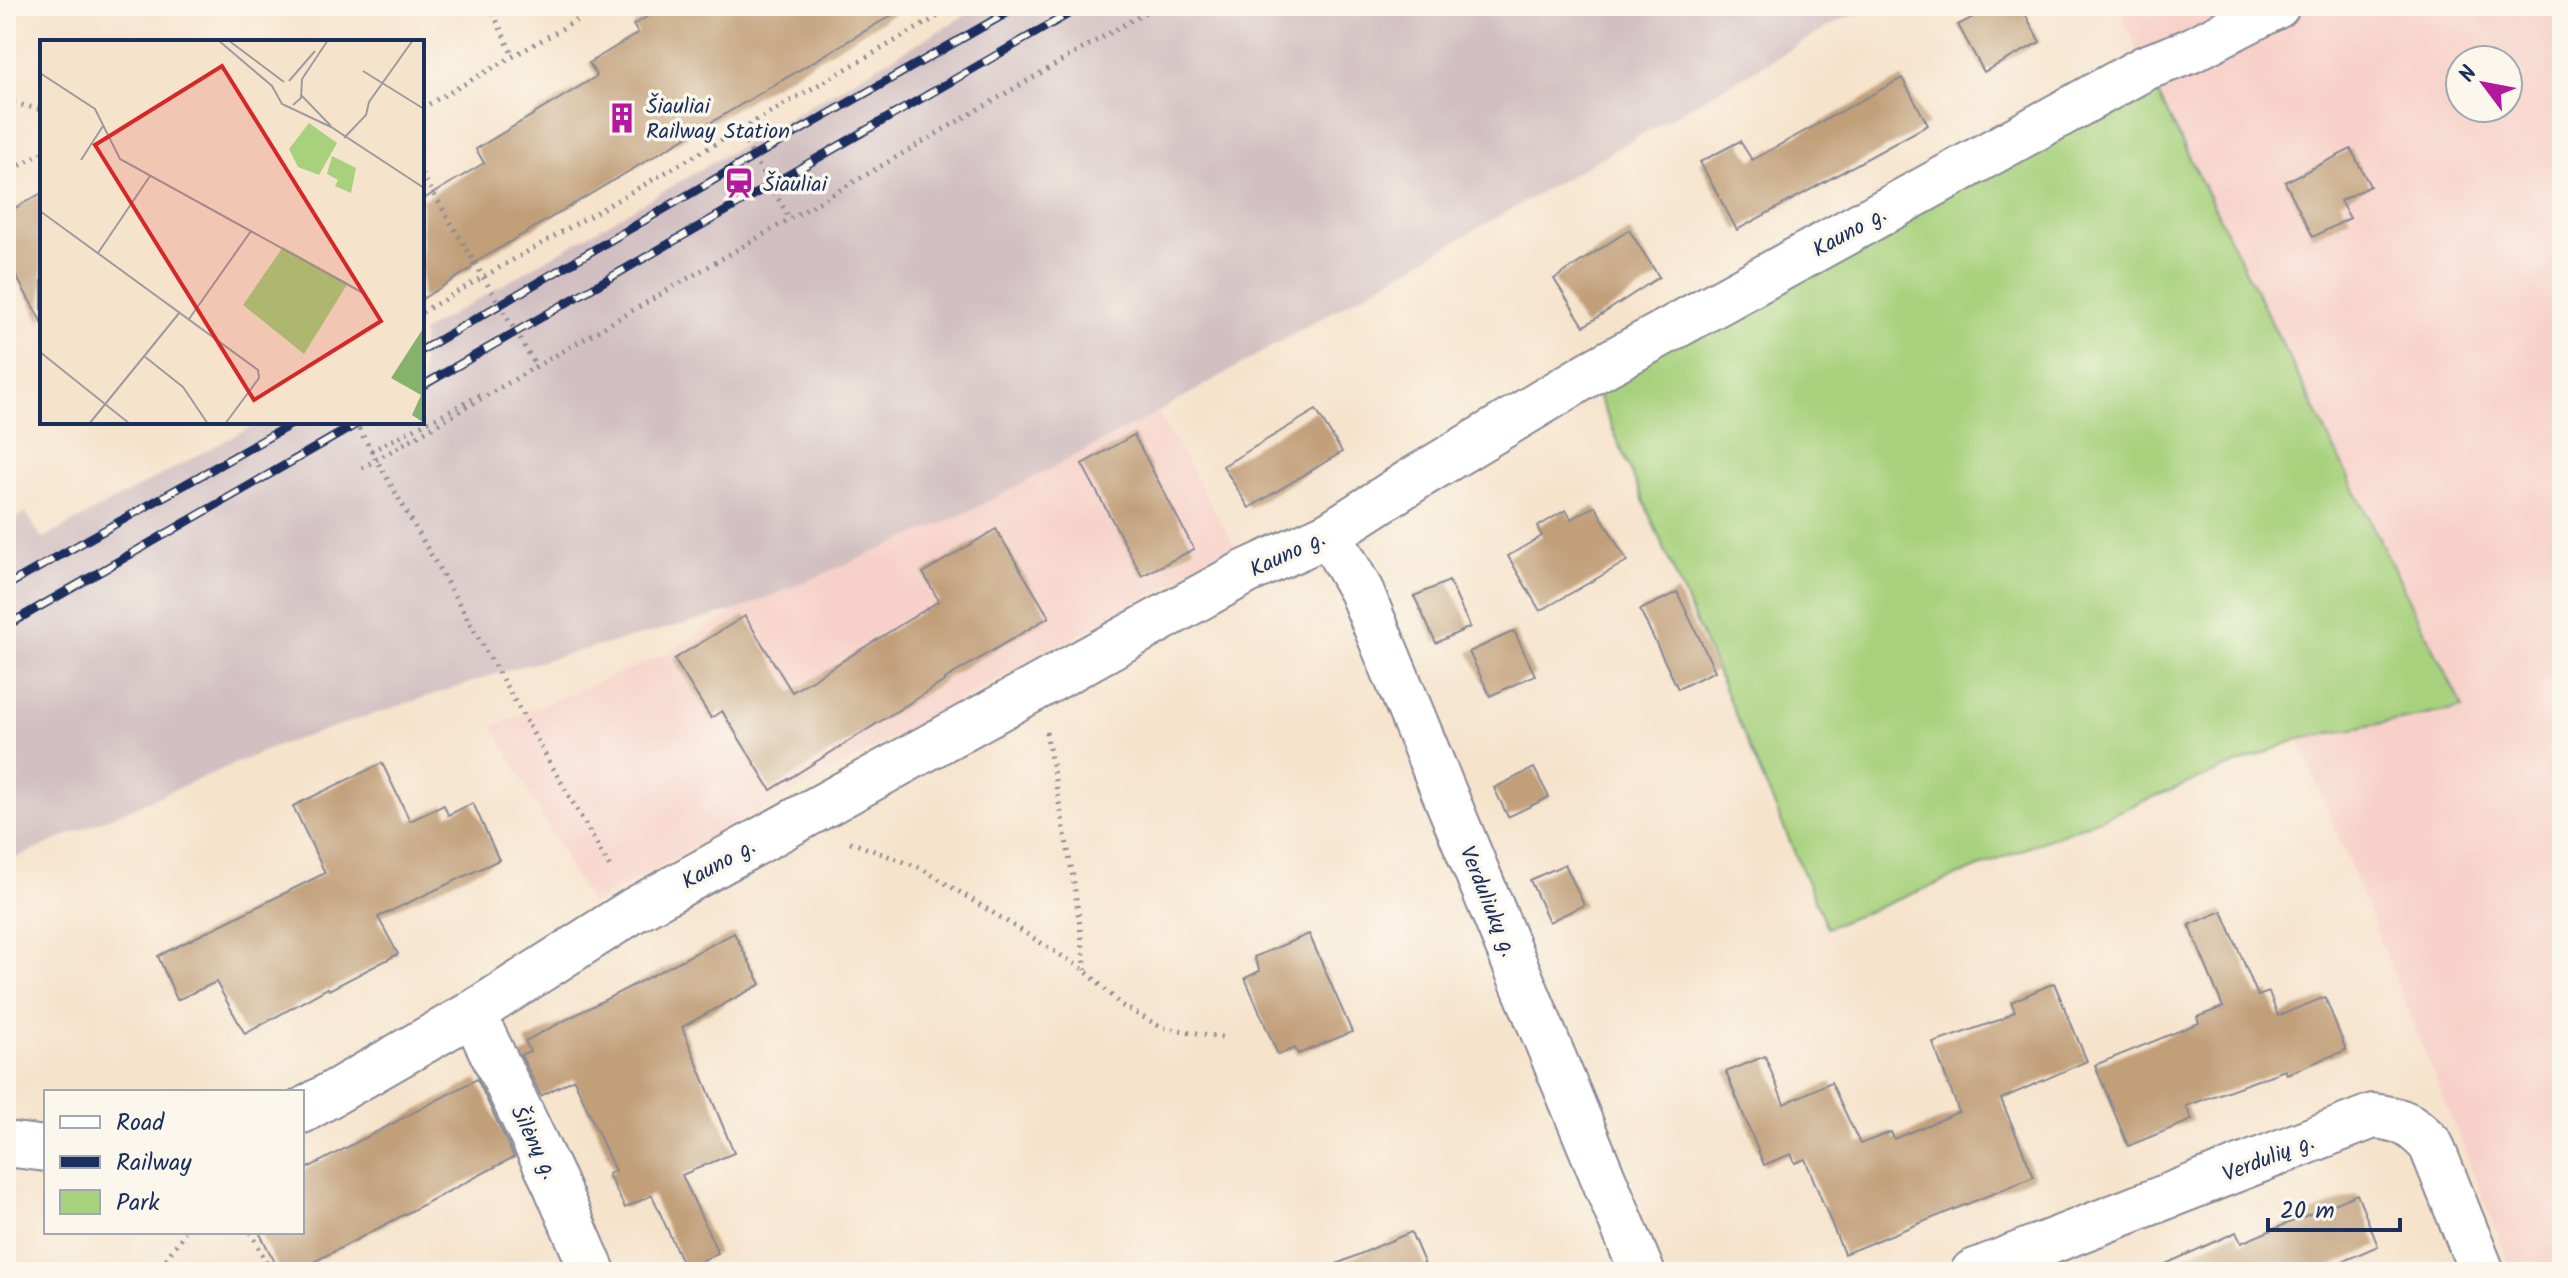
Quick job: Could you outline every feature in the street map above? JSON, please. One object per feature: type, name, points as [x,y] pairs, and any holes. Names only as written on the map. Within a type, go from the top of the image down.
[{"type":"street","name":"Kauno g.","points":[[304,1110],[473,1013],[634,910],[1246,572],[1329,534],[1589,374],[2145,68],[2190,51],[2277,6]]},
{"type":"street","name":"Verduliukų g.","points":[[1329,534],[1361,591],[1642,1272]]},
{"type":"street","name":"Šilėnų g.","points":[[473,1013],[555,1184],[593,1272]]},
{"type":"street","name":"Verdulių g.","points":[[1973,1272],[2373,1116],[2398,1119],[2419,1131],[2431,1145],[2482,1272]]},
{"type":"street","points":[[6,1144],[44,1149]]},
{"type":"path","points":[[490,6],[513,56]]},
{"type":"path","points":[[424,107],[602,6]]},
{"type":"path","points":[[424,311],[945,9],[956,6]]},
{"type":"path","points":[[362,468],[1156,6]]},
{"type":"path","points":[[6,101],[40,110]]},
{"type":"path","points":[[738,130],[790,219]]},
{"type":"path","points":[[6,173],[40,154]]},
{"type":"path","points":[[424,177],[536,366]]},
{"type":"path","points":[[424,424],[536,366]]},
{"type":"path","points":[[356,424],[614,876]]},
{"type":"path","points":[[371,451],[423,424]]},
{"type":"path","points":[[1038,686],[1074,883],[1086,971]]},
{"type":"path","points":[[805,814],[852,843],[921,868],[1086,971],[1121,1005],[1161,1027],[1227,1038]]},
{"type":"path","points":[[157,1272],[184,1234]]},
{"type":"path","points":[[252,1234],[271,1272]]},
{"type":"shaded area","points":[[981,6],[1882,6],[1841,20],[1158,412],[962,515],[738,610],[515,668],[276,746],[6,862],[6,524],[26,512],[42,539],[256,424],[424,424],[424,331]]},
{"type":"shaded area","points":[[2117,6],[2562,6],[2562,1272],[2513,1272],[2299,739],[2462,708]]},
{"type":"shaded area","points":[[1158,412],[1236,548],[590,905],[493,726],[665,654],[738,610],[962,515]]},
{"type":"green space","points":[[2145,68],[2463,708],[2299,739],[1827,928],[1589,374]]},
{"type":"building","name":"Šiauliai Railway Station","points":[[666,6],[907,6],[471,265],[472,268],[424,298],[424,199],[484,163],[476,149],[597,76],[589,63],[638,33],[633,25]]},
{"type":"building","points":[[1994,6],[2021,6],[2040,42],[1984,72],[1958,25]]},
{"type":"building","points":[[1902,78],[1928,125],[1737,230],[1700,162],[1740,141],[1752,160]]},
{"type":"building","points":[[2351,149],[2370,186],[2340,201],[2350,218],[2313,237],[2285,182]]},
{"type":"building","points":[[40,194],[40,319],[6,258],[6,213]]},
{"type":"building","points":[[1629,230],[1659,277],[1584,326],[1554,279]]},
{"type":"building","points":[[1316,410],[1342,452],[1249,508],[1223,466]]},
{"type":"building","points":[[1134,435],[1194,549],[1142,576],[1082,464]]},
{"type":"building","points":[[1595,506],[1627,561],[1540,611],[1508,556],[1542,536],[1537,527],[1566,510],[1571,519]]},
{"type":"building","points":[[996,529],[1049,617],[771,790],[722,711],[711,718],[674,659],[745,616],[792,692],[939,601],[923,573]]},
{"type":"building","points":[[1449,581],[1470,627],[1436,643],[1414,596]]},
{"type":"building","points":[[1677,592],[1715,671],[1678,689],[1640,610]]},
{"type":"building","points":[[1514,631],[1535,675],[1490,696],[1469,652]]},
{"type":"building","points":[[382,763],[410,821],[444,805],[448,815],[473,803],[499,860],[378,917],[398,954],[245,1034],[216,982],[177,1000],[158,956],[325,873],[293,806]]},
{"type":"building","points":[[1534,768],[1549,797],[1508,817],[1494,788]]},
{"type":"building","points":[[1565,864],[1584,905],[1549,922],[1530,880]]},
{"type":"building","points":[[2222,911],[2258,996],[2269,992],[2278,1016],[2325,997],[2346,1050],[2287,1074],[2285,1070],[2186,1106],[2192,1120],[2128,1146],[2095,1065],[2199,1023],[2197,1017],[2223,1007],[2189,925]]},
{"type":"building","points":[[734,933],[761,984],[682,1027],[734,1153],[682,1175],[718,1253],[685,1269],[652,1195],[625,1208],[608,1174],[615,1171],[574,1079],[541,1096],[521,1055],[530,1051],[525,1041]]},
{"type":"building","points":[[1309,934],[1352,1032],[1298,1054],[1295,1048],[1278,1055],[1245,978],[1260,971],[1254,957]]},
{"type":"building","points":[[2054,983],[2087,1061],[2001,1099],[2034,1177],[1844,1254],[1805,1159],[1795,1163],[1791,1154],[1764,1165],[1726,1072],[1765,1056],[1784,1104],[1831,1082],[1860,1144],[1891,1132],[1894,1139],[1959,1112],[1933,1043],[2002,1019],[2015,1011],[2011,1002]]},
{"type":"building","points":[[477,1079],[514,1157],[295,1272],[280,1272],[260,1234],[304,1234],[304,1170]]},
{"type":"building","points":[[2357,1194],[2378,1246],[2318,1272],[2148,1272],[2236,1232],[2241,1243]]},
{"type":"building","points":[[1411,1232],[1428,1272],[1318,1272]]},
{"type":"railway","points":[[424,349],[1019,6]]},
{"type":"railway","points":[[424,385],[1082,6]]},
{"type":"railway","points":[[6,586],[291,424]]},
{"type":"railway","points":[[6,626],[357,424]]},
{"type":"place","name":"Šiauliai Railway Station","points":[[622,118]]},
{"type":"place","name":"Šiauliai","points":[[739,183]]}]
